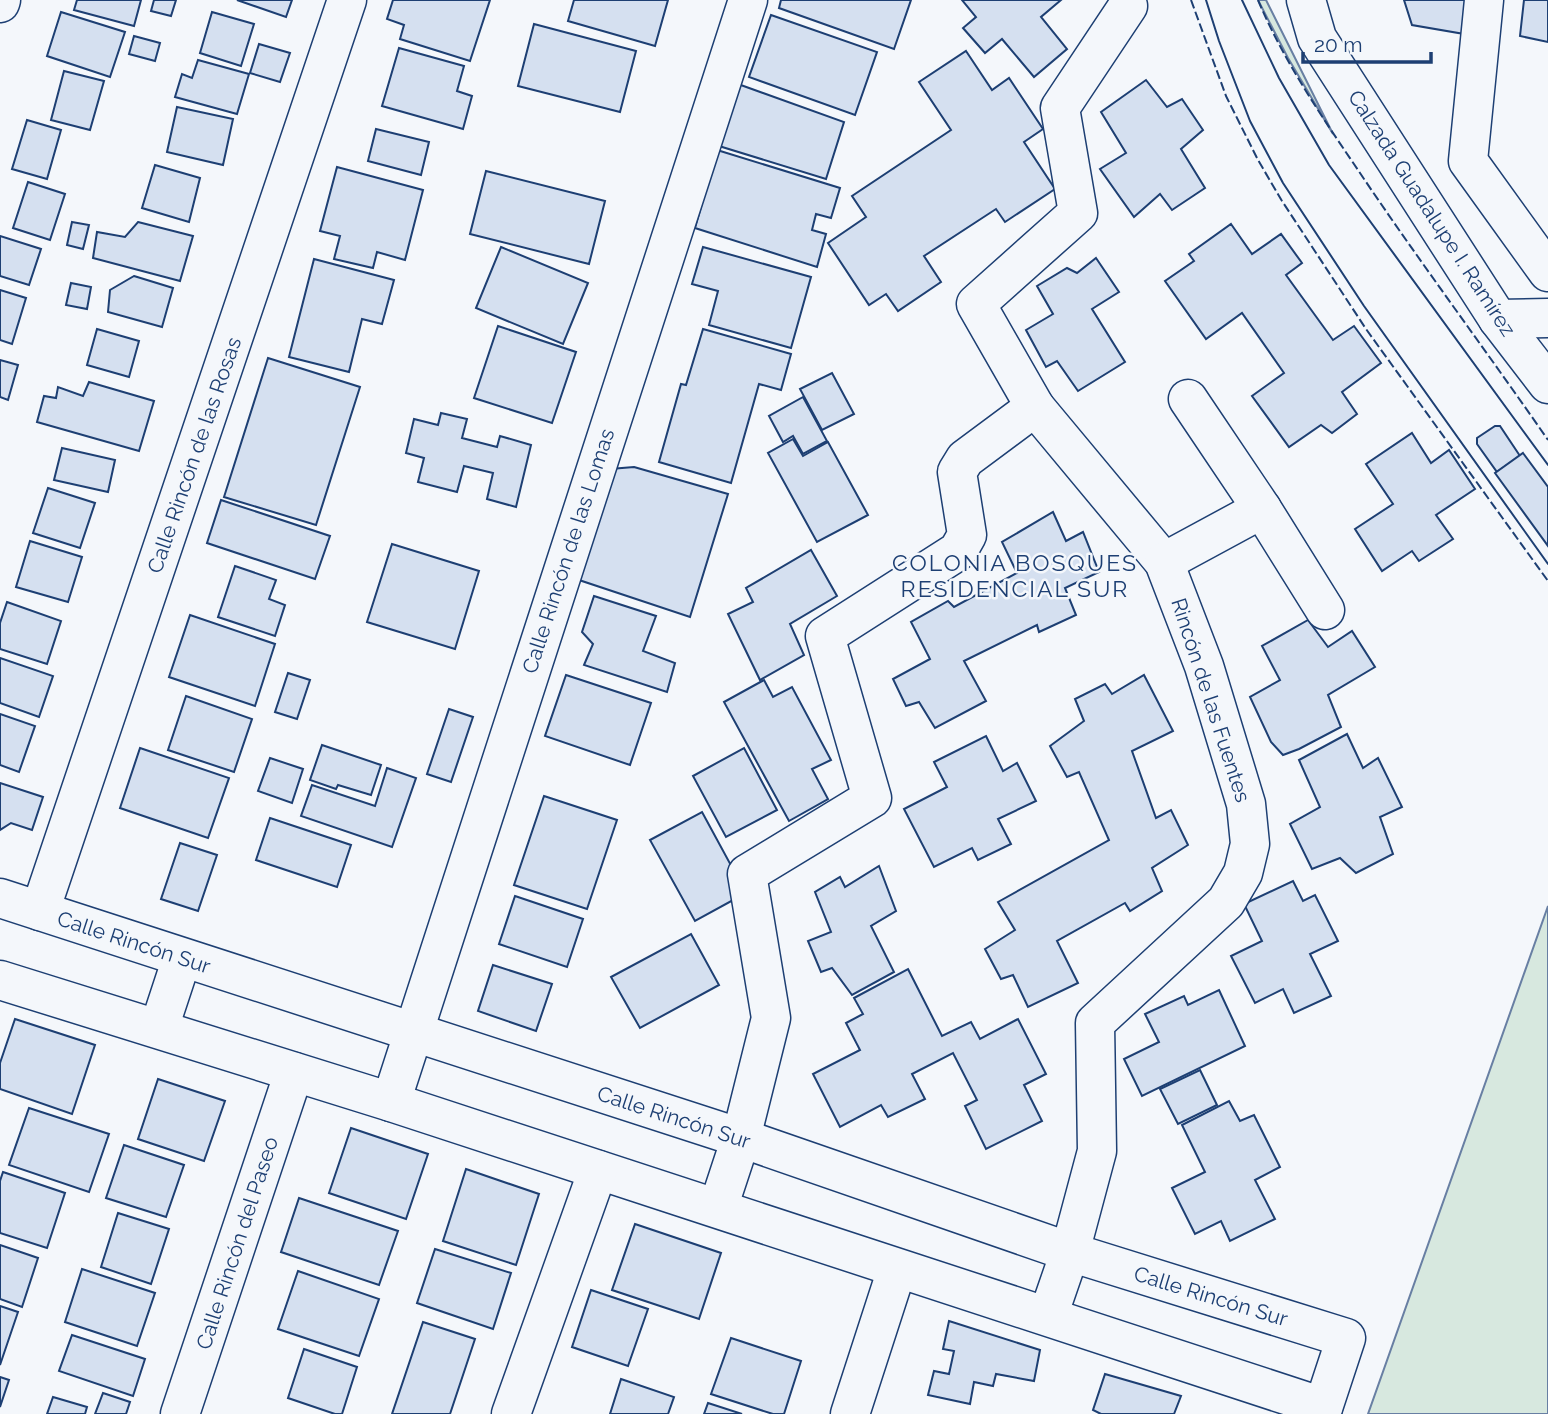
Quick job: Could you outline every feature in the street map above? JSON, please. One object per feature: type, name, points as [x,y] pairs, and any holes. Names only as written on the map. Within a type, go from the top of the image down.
[{"type":"street","name":"Calle Rincón de las Rosas","points":[[40,911],[347,0]]},
{"type":"street","name":"Calle Rincón de las Lomas","points":[[391,1102],[748,0]]},
{"type":"street","name":"Calzada Guadalupe I. Ramírez","points":[[1306,0],[1317,38],[1498,319],[1548,384]]},
{"type":"street","points":[[1484,0],[1468,161],[1548,272]]},
{"type":"street","name":"Rincón de las Fuentes","points":[[1048,1316],[1070,1252],[1097,1151],[1095,1023],[1226,902],[1244,873],[1250,844],[1246,804],[1204,666],[1164,562],[1035,407],[976,304],[1078,213],[1060,108],[1128,6]]},
{"type":"street","points":[[1498,319],[1548,318]]},
{"type":"street","points":[[1188,399],[1262,509],[1325,610]]},
{"type":"street","points":[[718,1208],[741,1138],[771,1018],[747,874],[872,798],[825,636],[958,551],[967,535],[957,472],[965,459],[1035,407]]},
{"type":"street","points":[[1164,562],[1262,509]]},
{"type":"street","name":"Calle Rincón Sur","points":[[0,898],[741,1138],[1070,1252],[1346,1338],[1322,1410]]},
{"type":"street","points":[[159,1028],[182,958]]},
{"type":"street","points":[[0,980],[159,1028],[718,1208],[897,1269],[1048,1316],[1322,1410]]},
{"type":"street","name":"Calle Rincón del Paseo","points":[[180,1414],[293,1072]]},
{"type":"street","points":[[511,1414],[598,1170]]},
{"type":"street","points":[[850,1414],[897,1269]]},
{"type":"shaded area","points":[[1258,0],[1266,0],[1333,134],[1288,58]]},
{"type":"shaded area","points":[[1548,906],[1548,1414],[1368,1414]]},
{"type":"building","points":[[77,0],[141,0],[134,26],[74,10]]},
{"type":"building","points":[[154,0],[176,0],[171,16],[151,11]]},
{"type":"building","points":[[237,0],[292,0],[286,17]]},
{"type":"building","points":[[393,0],[490,0],[470,61],[400,39],[404,25],[387,19]]},
{"type":"building","points":[[574,0],[668,0],[655,46],[568,21]]},
{"type":"building","points":[[781,0],[911,0],[894,49],[779,8]]},
{"type":"building","points":[[962,0],[1061,0],[1041,17],[1067,49],[1034,77],[1002,39],[985,53],[963,28],[976,17]]},
{"type":"building","points":[[1404,0],[1481,0],[1476,36],[1412,25]]},
{"type":"building","points":[[1524,0],[1548,0],[1548,42],[1520,36]]},
{"type":"building","points":[[61,12],[125,32],[110,77],[47,56]]},
{"type":"building","points":[[212,12],[254,24],[241,66],[200,53]]},
{"type":"building","points":[[771,15],[877,52],[855,115],[749,77]]},
{"type":"building","points":[[534,24],[636,51],[620,112],[518,86]]},
{"type":"building","points":[[134,36],[160,43],[155,61],[129,54]]},
{"type":"building","points":[[259,44],[290,53],[280,82],[250,73]]},
{"type":"building","points":[[399,48],[464,66],[457,91],[472,96],[463,129],[382,106]]},
{"type":"building","points":[[966,51],[992,90],[1009,78],[1043,129],[1024,142],[1055,189],[1005,222],[996,209],[924,256],[941,282],[898,311],[886,294],[869,305],[828,243],[866,217],[852,196],[951,130],[919,82]]},
{"type":"building","points":[[198,60],[249,74],[237,114],[175,97],[182,74],[192,78]]},
{"type":"building","points":[[64,71],[104,81],[90,130],[51,120]]},
{"type":"building","points":[[1146,80],[1167,107],[1182,99],[1203,130],[1181,149],[1205,188],[1172,210],[1160,194],[1134,217],[1100,169],[1126,153],[1101,112]]},
{"type":"building","points":[[738,84],[844,122],[826,179],[719,146]]},
{"type":"building","points":[[177,107],[233,119],[223,165],[167,152]]},
{"type":"building","points":[[27,120],[61,130],[47,179],[12,169]]},
{"type":"building","points":[[376,129],[429,142],[421,175],[368,161]]},
{"type":"building","points":[[717,150],[840,188],[831,218],[816,214],[812,230],[826,234],[817,267],[695,228]]},
{"type":"building","points":[[155,165],[200,178],[189,222],[142,208]]},
{"type":"building","points":[[337,167],[423,190],[405,260],[377,252],[373,268],[334,259],[340,236],[320,231]]},
{"type":"building","points":[[486,171],[605,201],[589,264],[470,234]]},
{"type":"building","points":[[28,182],[65,194],[50,240],[13,228]]},
{"type":"building","points":[[72,222],[89,225],[83,249],[67,245]]},
{"type":"building","points":[[138,222],[193,236],[180,281],[93,258],[97,232],[125,237]]},
{"type":"building","points":[[1231,224],[1252,254],[1281,234],[1302,263],[1286,275],[1333,340],[1354,326],[1381,363],[1342,392],[1357,414],[1332,433],[1321,425],[1289,447],[1252,396],[1284,373],[1242,313],[1206,339],[1165,281],[1194,261],[1189,254]]},
{"type":"building","points":[[0,236],[41,249],[29,285],[0,276]]},
{"type":"building","points":[[501,247],[588,283],[563,344],[476,308]]},
{"type":"building","points":[[703,247],[811,277],[791,348],[709,325],[718,291],[692,284]]},
{"type":"building","points":[[1096,258],[1119,292],[1092,309],[1125,362],[1078,391],[1057,361],[1046,367],[1026,330],[1053,314],[1037,286],[1067,268],[1077,273]]},
{"type":"building","points":[[314,259],[394,280],[382,324],[362,319],[349,372],[289,357]]},
{"type":"building","points":[[134,276],[173,288],[162,327],[108,312],[110,290]]},
{"type":"building","points":[[71,283],[91,287],[87,309],[66,305]]},
{"type":"building","points":[[0,290],[26,298],[12,344],[0,340]]},
{"type":"building","points":[[498,326],[576,352],[552,423],[474,398]]},
{"type":"building","points":[[97,329],[139,341],[129,377],[87,365]]},
{"type":"building","points":[[703,329],[791,354],[781,390],[759,384],[731,483],[659,462],[681,384],[686,385]]},
{"type":"building","points":[[268,358],[360,387],[316,525],[224,497]]},
{"type":"building","points":[[0,360],[18,365],[8,400],[0,397]]},
{"type":"building","points":[[832,373],[854,414],[822,430],[800,389]]},
{"type":"building","points":[[89,382],[154,401],[139,451],[37,422],[44,396],[56,398],[58,387],[83,396]]},
{"type":"building","points":[[803,397],[827,441],[803,454],[793,436],[783,442],[769,416]]},
{"type":"building","points":[[441,413],[467,419],[462,438],[497,447],[500,436],[531,445],[516,507],[487,499],[493,473],[464,466],[457,492],[418,482],[424,458],[406,453],[414,419],[438,425]]},
{"type":"building","points":[[1495,426],[1500,426],[1520,456],[1497,472],[1477,444],[1477,438]]},
{"type":"building","points":[[1412,433],[1431,463],[1449,450],[1475,489],[1436,515],[1453,539],[1419,561],[1412,551],[1382,571],[1355,529],[1393,504],[1366,464]]},
{"type":"building","points":[[793,439],[803,456],[828,442],[868,515],[817,542],[768,453]]},
{"type":"building","points":[[62,448],[115,460],[108,492],[54,480]]},
{"type":"building","points":[[1523,453],[1548,487],[1548,546],[1495,473]]},
{"type":"building","points":[[634,467],[728,494],[690,617],[576,579],[610,469]]},
{"type":"building","points":[[48,488],[95,503],[80,548],[33,533]]},
{"type":"building","points":[[221,500],[330,536],[315,579],[207,543]]},
{"type":"building","points":[[1053,512],[1066,541],[1083,532],[1099,572],[1065,588],[1076,615],[1039,632],[1037,625],[964,661],[986,701],[935,728],[919,702],[906,706],[893,679],[930,659],[911,622],[948,601],[954,607],[1017,573],[1002,542]]},
{"type":"building","points":[[30,541],[82,557],[68,602],[16,587]]},
{"type":"building","points":[[392,544],[479,571],[455,649],[367,622]]},
{"type":"building","points":[[811,550],[837,596],[790,624],[804,655],[760,680],[728,614],[753,602],[746,588]]},
{"type":"building","points":[[235,566],[276,580],[269,599],[285,605],[275,636],[218,617]]},
{"type":"building","points":[[594,596],[656,616],[643,651],[675,663],[667,692],[584,665],[593,644],[582,632]]},
{"type":"building","points":[[7,602],[61,621],[47,664],[0,649],[0,623]]},
{"type":"building","points":[[190,615],[275,644],[255,706],[169,677]]},
{"type":"building","points":[[1308,620],[1328,647],[1352,631],[1375,667],[1328,695],[1341,727],[1283,755],[1271,742],[1250,697],[1280,680],[1262,646]]},
{"type":"building","points":[[0,658],[53,676],[39,717],[0,703]]},
{"type":"building","points":[[288,673],[310,680],[297,719],[275,712]]},
{"type":"building","points":[[566,675],[651,703],[630,765],[545,736]]},
{"type":"building","points":[[1144,675],[1173,731],[1132,751],[1156,818],[1171,810],[1188,845],[1152,868],[1162,891],[1130,911],[1125,903],[1057,941],[1078,983],[1028,1007],[1013,975],[1001,979],[985,949],[1015,930],[998,902],[1109,840],[1079,772],[1067,777],[1050,746],[1084,721],[1075,699],[1105,684],[1112,694]]},
{"type":"building","points":[[764,680],[773,697],[792,687],[831,760],[812,769],[828,799],[789,821],[724,702]]},
{"type":"building","points":[[186,696],[252,719],[234,772],[168,750]]},
{"type":"building","points":[[449,709],[473,717],[451,782],[427,774]]},
{"type":"building","points":[[0,714],[35,726],[19,772],[0,765]]},
{"type":"building","points":[[1347,734],[1363,768],[1378,758],[1402,807],[1380,817],[1393,854],[1356,873],[1340,858],[1312,869],[1290,824],[1320,807],[1299,760]]},
{"type":"building","points":[[986,736],[1003,771],[1017,763],[1036,801],[998,819],[1011,844],[978,860],[972,848],[934,867],[904,809],[947,787],[934,762]]},
{"type":"building","points":[[322,745],[381,765],[371,795],[338,785],[336,789],[310,780]]},
{"type":"building","points":[[140,748],[229,778],[208,838],[120,808]]},
{"type":"building","points":[[744,748],[777,810],[726,837],[693,776]]},
{"type":"building","points":[[270,758],[303,769],[292,803],[258,791]]},
{"type":"building","points":[[387,768],[416,778],[392,847],[301,816],[312,785],[375,806]]},
{"type":"building","points":[[0,783],[43,797],[32,830],[11,823],[0,830]]},
{"type":"building","points":[[544,796],[617,820],[587,909],[514,885]]},
{"type":"building","points":[[702,812],[746,893],[695,921],[650,840]]},
{"type":"building","points":[[270,818],[351,845],[337,887],[256,860]]},
{"type":"building","points":[[180,843],[217,855],[198,911],[161,899]]},
{"type":"building","points":[[879,866],[896,911],[871,926],[894,972],[852,995],[832,968],[821,972],[808,941],[831,932],[815,892],[840,877],[845,887]]},
{"type":"building","points":[[1293,881],[1303,901],[1315,895],[1338,941],[1310,954],[1331,996],[1294,1013],[1283,989],[1255,1003],[1231,956],[1262,941],[1244,904]]},
{"type":"building","points":[[515,896],[583,919],[567,967],[499,944]]},
{"type":"building","points":[[691,934],[719,985],[640,1028],[611,977]]},
{"type":"building","points":[[493,965],[552,984],[536,1031],[478,1011]]},
{"type":"building","points":[[908,969],[942,1036],[971,1022],[980,1039],[1018,1019],[1046,1074],[1024,1085],[1042,1121],[986,1149],[965,1106],[977,1100],[953,1053],[912,1074],[925,1099],[888,1117],[881,1105],[840,1127],[813,1074],[860,1050],[846,1023],[863,1014],[854,998]]},
{"type":"building","points":[[1219,990],[1245,1046],[1142,1096],[1124,1059],[1159,1042],[1145,1014],[1184,996],[1188,1005]]},
{"type":"building","points":[[15,1019],[95,1045],[72,1114],[0,1089],[0,1063]]},
{"type":"building","points":[[1200,1070],[1217,1105],[1178,1124],[1160,1089]]},
{"type":"building","points":[[158,1079],[225,1101],[204,1161],[138,1139]]},
{"type":"building","points":[[1229,1101],[1240,1121],[1254,1115],[1280,1167],[1255,1180],[1275,1219],[1230,1241],[1221,1221],[1195,1234],[1172,1188],[1205,1172],[1182,1125]]},
{"type":"building","points":[[29,1108],[109,1134],[89,1192],[9,1165]]},
{"type":"building","points":[[351,1128],[428,1154],[406,1219],[329,1193]]},
{"type":"building","points":[[124,1145],[184,1165],[166,1217],[106,1198]]},
{"type":"building","points":[[466,1169],[539,1194],[516,1265],[443,1241]]},
{"type":"building","points":[[3,1172],[65,1193],[47,1248],[0,1233],[0,1181]]},
{"type":"building","points":[[299,1198],[398,1231],[379,1285],[281,1252]]},
{"type":"building","points":[[118,1213],[169,1229],[151,1284],[101,1267]]},
{"type":"building","points":[[635,1224],[721,1253],[699,1319],[612,1290]]},
{"type":"building","points":[[0,1245],[38,1258],[22,1307],[0,1299]]},
{"type":"building","points":[[435,1249],[511,1273],[493,1329],[417,1303]]},
{"type":"building","points":[[82,1269],[155,1293],[137,1346],[65,1322]]},
{"type":"building","points":[[298,1271],[379,1299],[359,1356],[278,1329]]},
{"type":"building","points":[[591,1290],[648,1309],[628,1366],[572,1347]]},
{"type":"building","points":[[0,1306],[18,1312],[0,1365]]},
{"type":"building","points":[[949,1321],[1040,1350],[1034,1381],[996,1374],[993,1386],[974,1382],[970,1404],[928,1395],[934,1371],[949,1374],[954,1351],[943,1349]]},
{"type":"building","points":[[423,1322],[475,1339],[450,1414],[392,1414]]},
{"type":"building","points":[[72,1335],[145,1359],[133,1396],[59,1371]]},
{"type":"building","points":[[731,1338],[801,1361],[784,1414],[773,1414],[711,1394]]},
{"type":"building","points":[[304,1349],[357,1367],[342,1414],[288,1398]]},
{"type":"building","points":[[1105,1374],[1181,1396],[1174,1414],[1101,1414],[1093,1410]]},
{"type":"building","points":[[0,1377],[9,1380],[0,1407]]},
{"type":"building","points":[[621,1379],[674,1397],[668,1414],[610,1414]]},
{"type":"building","points":[[103,1393],[130,1402],[126,1414],[95,1414]]},
{"type":"building","points":[[53,1397],[87,1407],[85,1414],[47,1414]]},
{"type":"building","points":[[708,1403],[742,1414],[704,1414]]},
{"type":"tram line","points":[[1206,0],[1250,121],[1283,183],[1364,306],[1548,564]]},
{"type":"tram line","points":[[1242,0],[1279,78],[1329,165],[1548,465]]},
{"type":"fence","points":[[1191,0],[1226,96],[1282,201],[1366,329],[1548,581]]},
{"type":"fence","points":[[1258,0],[1291,66],[1331,130],[1548,440]]},
{"type":"district","name":"COLONIA BOSQUES RESIDENCIAL SUR","points":[[1015,575]]}]
